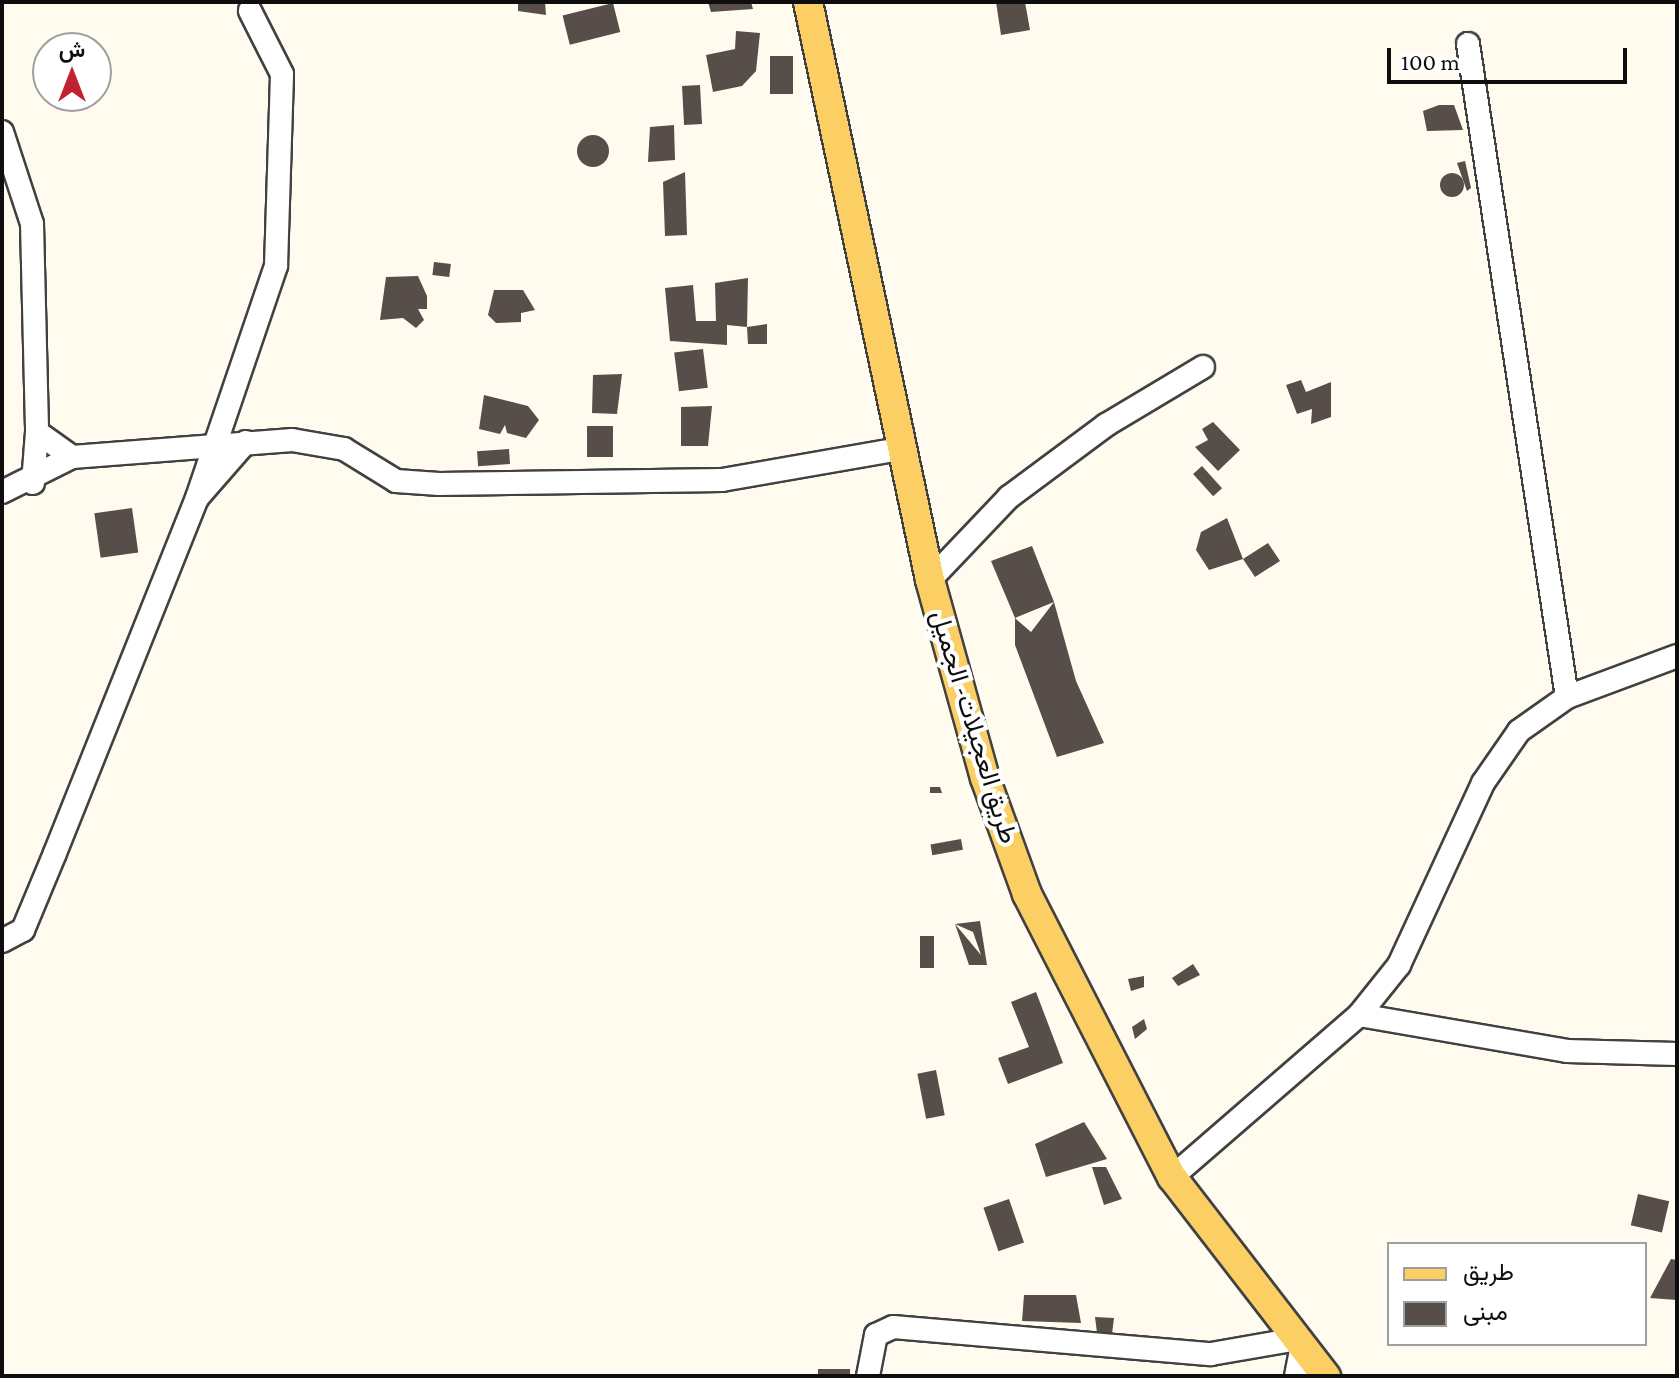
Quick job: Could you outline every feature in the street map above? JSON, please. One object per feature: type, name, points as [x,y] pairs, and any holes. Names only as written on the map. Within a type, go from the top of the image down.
[{"type":"main road","name":"طريق العجيلات- الجميل","points":[[808,2],[930,580],[985,778],[1027,894],[1172,1177],[1296,1355],[1326,1376]]},
{"type":"street","points":[[2,941],[23,930],[31,911],[197,498],[272,282],[280,235],[282,74],[250,11]]},
{"type":"street","points":[[1468,44],[1567,697]]},
{"type":"street","points":[[2,132],[32,224],[37,432],[33,483]]},
{"type":"street","points":[[930,580],[1009,497],[1106,425],[1203,367]]},
{"type":"street","points":[[37,432],[72,457]]},
{"type":"street","points":[[2,492],[33,483],[72,457],[246,442],[330,445],[396,481],[439,484],[722,480],[900,449]]},
{"type":"street","points":[[197,498],[246,442]]},
{"type":"street","points":[[1172,1177],[1359,1015],[1423,921],[1500,752],[1567,697],[1677,656]]},
{"type":"street","points":[[1359,1015],[1567,1051],[1677,1054]]},
{"type":"street","points":[[868,1376],[876,1335],[893,1327],[1211,1354],[1296,1355]]},
{"type":"building","points":[[518,2],[545,2],[546,15],[518,11]]},
{"type":"building","points":[[708,2],[751,2],[753,9],[711,12]]},
{"type":"building","points":[[996,2],[1025,2],[1030,30],[1001,35]]},
{"type":"building","points":[[613,3],[620,32],[570,45],[563,16]]},
{"type":"building","points":[[736,31],[760,33],[756,71],[742,86],[713,92],[706,55],[735,49]]},
{"type":"building","points":[[770,56],[793,56],[793,94],[770,94]]},
{"type":"building","points":[[700,85],[702,124],[684,125],[682,86]]},
{"type":"building","points":[[1439,105],[1454,105],[1463,130],[1427,131],[1423,111]]},
{"type":"building","points":[[674,125],[675,160],[648,162],[650,127]]},
{"type":"building","points":[[593,135],[604,140],[609,151],[604,162],[593,167],[582,162],[577,151],[582,140]]},
{"type":"building","points":[[1465,161],[1471,188],[1467,191],[1457,163]]},
{"type":"building","points":[[685,172],[687,235],[665,236],[663,182]]},
{"type":"building","points":[[1452,173],[1461,176],[1464,185],[1461,194],[1452,197],[1443,194],[1440,185],[1443,176]]},
{"type":"building","points":[[434,262],[451,264],[449,277],[432,275]]},
{"type":"building","points":[[418,276],[427,296],[427,309],[418,309],[424,320],[416,328],[403,318],[380,320],[386,277]]},
{"type":"building","points":[[748,278],[747,327],[727,325],[727,345],[670,341],[665,288],[693,285],[696,321],[716,321],[715,283]]},
{"type":"building","points":[[494,290],[523,290],[535,310],[521,313],[521,322],[496,323],[488,315]]},
{"type":"building","points":[[767,324],[767,344],[748,344],[747,327]]},
{"type":"building","points":[[703,349],[708,388],[679,391],[674,353]]},
{"type":"building","points":[[622,374],[617,414],[592,413],[593,375]]},
{"type":"building","points":[[1301,380],[1306,392],[1331,382],[1331,417],[1311,424],[1312,409],[1297,414],[1286,385]]},
{"type":"building","points":[[484,395],[528,406],[539,420],[526,438],[507,433],[505,425],[500,434],[479,429]]},
{"type":"building","points":[[712,406],[708,446],[681,446],[681,407]]},
{"type":"building","points":[[1213,422],[1240,450],[1218,471],[1195,447],[1208,440],[1202,429]]},
{"type":"building","points":[[587,426],[613,426],[613,457],[587,457]]},
{"type":"building","points":[[509,449],[510,464],[478,466],[477,451]]},
{"type":"building","points":[[1202,466],[1222,488],[1213,496],[1193,474]]},
{"type":"building","points":[[132,508],[138,553],[101,558],[94,513]]},
{"type":"building","points":[[1227,518],[1243,559],[1209,570],[1196,550],[1201,532]]},
{"type":"building","points":[[1268,543],[1280,561],[1255,577],[1243,559]]},
{"type":"building","points":[[1032,546],[1054,602],[1015,618],[991,561]]},
{"type":"building","points":[[1054,602],[1076,681],[1104,743],[1057,757],[1015,645],[1015,618],[1031,632]]},
{"type":"building","points":[[930,787],[940,787],[942,793],[930,793]]},
{"type":"building","points":[[961,839],[963,850],[932,855],[930,844]]},
{"type":"building","points":[[980,921],[987,965],[969,965],[955,924]],"holes":[[[955,924],[973,932],[981,955]]]},
{"type":"building","points":[[920,936],[934,936],[934,968],[920,968]]},
{"type":"building","points":[[1193,964],[1200,975],[1178,986],[1172,978]]},
{"type":"building","points":[[1144,976],[1144,987],[1131,991],[1128,979]]},
{"type":"building","points":[[1036,992],[1063,1063],[1008,1084],[998,1058],[1029,1047],[1011,1002]]},
{"type":"building","points":[[1144,1019],[1147,1029],[1135,1039],[1132,1027]]},
{"type":"building","points":[[936,1070],[945,1115],[926,1119],[917,1074]]},
{"type":"building","points":[[1084,1122],[1107,1159],[1046,1177],[1035,1144]]},
{"type":"building","points":[[1092,1167],[1106,1167],[1122,1199],[1104,1205]]},
{"type":"building","points":[[1638,1194],[1669,1201],[1662,1232],[1631,1225]]},
{"type":"building","points":[[1009,1199],[1024,1242],[998,1251],[983,1208]]},
{"type":"building","points":[[1671,1259],[1677,1260],[1677,1300],[1650,1298]]},
{"type":"building","points":[[1024,1295],[1076,1295],[1081,1323],[1022,1321]]},
{"type":"building","points":[[1095,1317],[1114,1318],[1112,1334],[1097,1333]]},
{"type":"building","points":[[818,1369],[850,1369],[850,1376],[818,1376]]}]
